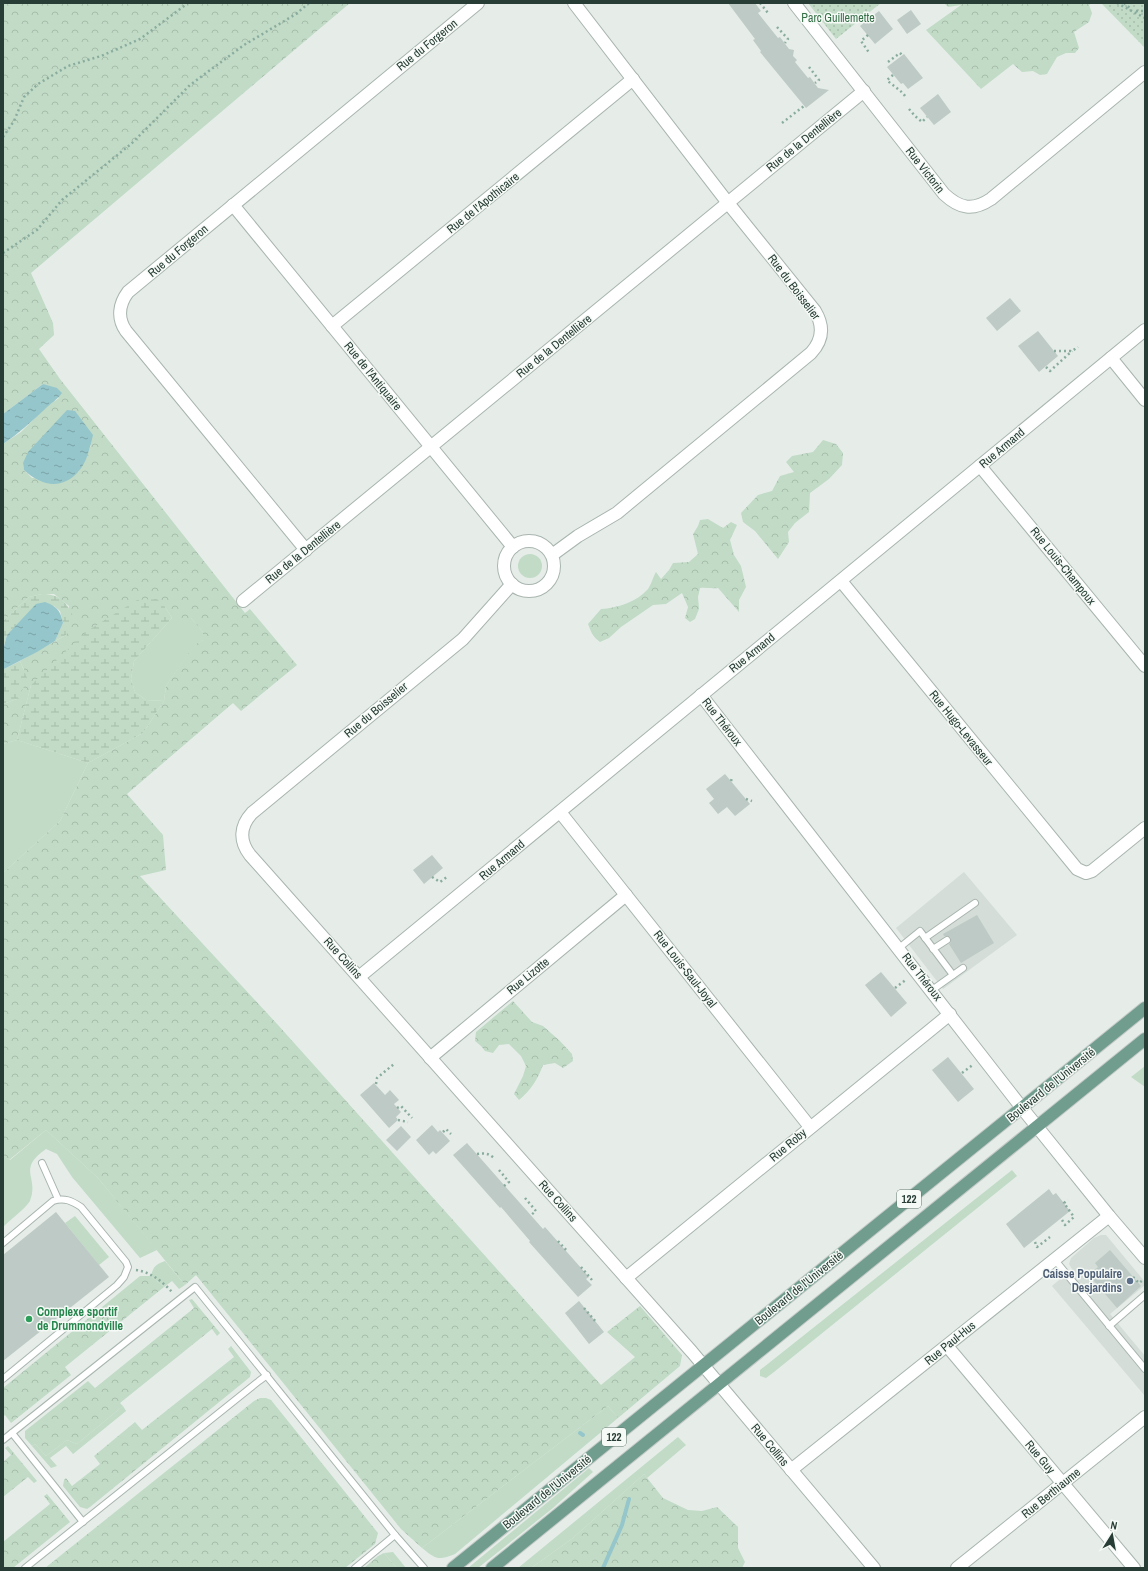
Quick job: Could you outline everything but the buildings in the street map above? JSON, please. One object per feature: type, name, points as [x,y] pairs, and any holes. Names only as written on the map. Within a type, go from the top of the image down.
[{"type":"main road","name":"Boulevard de l'Université","points":[[453,1568],[1145,1008]]},
{"type":"main road","name":"Boulevard de l'Université","points":[[492,1568],[1145,1039]]},
{"type":"street","name":"Rue du Forgeron","points":[[306,550],[126,331],[122,325],[120,317],[121,304],[128,292],[478,3]]},
{"type":"street","name":"Rue du Boisselier","points":[[552,555],[573,539],[617,513],[811,353],[816,347],[822,331],[822,324],[819,318],[728,203],[574,3]]},
{"type":"street","name":"Rue Victorin","points":[[794,3],[944,194],[956,204],[972,207],[991,199],[1145,72]]},
{"type":"street","name":"Rue de l'Apothicaire","points":[[332,326],[633,79]]},
{"type":"street","name":"Rue de la Dentellière","points":[[243,601],[864,91]]},
{"type":"street","name":"Rue de l'Antiquaire","points":[[233,205],[513,547]]},
{"type":"street","name":"Rue Armand","points":[[359,977],[1145,330]]},
{"type":"street","points":[[1110,358],[1145,400]]},
{"type":"street","name":"Rue Louis-Champoux","points":[[980,466],[1145,666]]},
{"type":"street","points":[[531,541],[543,545],[552,555],[554,568],[549,581],[544,586],[531,590],[524,590],[512,584],[508,578],[505,565],[509,552],[513,547],[531,541]]},
{"type":"street","name":"Rue Hugo-Levasseur","points":[[841,581],[1075,867],[1083,873],[1092,871],[1145,828]]},
{"type":"street","name":"Rue du Boisselier","points":[[242,835],[244,825],[252,813],[463,639],[512,584]]},
{"type":"street","name":"Rue Théroux","points":[[701,695],[932,990],[1022,1108],[1109,1216],[1145,1258]]},
{"type":"street","name":"Rue Louis-Saul-Joyal","points":[[560,812],[810,1127]]},
{"type":"street","name":"Rue Collins","points":[[242,835],[244,846],[250,855],[703,1365],[874,1568]]},
{"type":"street","name":"Rue Lizotte","points":[[430,1058],[626,895]]},
{"type":"street","name":"Rue Roby","points":[[626,1278],[950,1014]]},
{"type":"street","name":"Rue Paul-Hus","points":[[791,1470],[1109,1216]]},
{"type":"street","name":"Rue Guy","points":[[947,1346],[1134,1568]]},
{"type":"street","name":"Rue Berthiaume","points":[[957,1568],[1145,1417]]},
{"type":"lane","points":[[926,938],[975,903]]},
{"type":"lane","points":[[899,948],[920,931],[953,975]]},
{"type":"lane","points":[[933,949],[947,940]]},
{"type":"lane","points":[[932,990],[963,968]]},
{"type":"lane","points":[[42,1163],[58,1199]]},
{"type":"lane","points":[[3,1243],[53,1202],[58,1199],[73,1201],[81,1207],[126,1262],[127,1269],[124,1277],[118,1284],[3,1379]]},
{"type":"lane","points":[[1055,1260],[1145,1369]]},
{"type":"lane","points":[[3,1440],[195,1287],[395,1535],[424,1568]]},
{"type":"lane","points":[[1109,1326],[1145,1294]]},
{"type":"lane","points":[[25,1568],[267,1376]]},
{"type":"lane","points":[[12,1433],[83,1522]]},
{"type":"lane","points":[[355,1568],[395,1535]]},
{"type":"path","points":[[3,137],[14,121],[24,97],[38,84],[68,66],[101,56],[140,39],[188,3]]},
{"type":"path","points":[[3,253],[37,230],[62,200],[131,144],[190,85],[244,45],[296,14],[309,3]]},
{"type":"path","points":[[760,3],[768,13]]},
{"type":"path","points":[[1117,3],[1134,11],[1145,11]]},
{"type":"path","points":[[1124,3],[1145,18]]},
{"type":"path","points":[[777,27],[788,39],[785,43]]},
{"type":"path","points":[[868,35],[860,41],[870,54]]},
{"type":"path","points":[[888,62],[900,53],[902,55]]},
{"type":"path","points":[[809,67],[819,80],[815,84]]},
{"type":"path","points":[[893,75],[887,80],[900,89],[905,96]]},
{"type":"path","points":[[782,123],[804,106]]},
{"type":"path","points":[[909,109],[922,122],[927,117]]},
{"type":"path","points":[[1046,367],[1050,371],[1078,347]]},
{"type":"path","points":[[1054,351],[1072,351]]},
{"type":"path","points":[[746,799],[752,801]]},
{"type":"path","points":[[432,877],[440,882],[447,877]]},
{"type":"path","points":[[376,1084],[377,1078],[394,1064]]},
{"type":"path","points":[[397,1108],[401,1106],[412,1118]]},
{"type":"path","points":[[398,1120],[408,1122]]},
{"type":"path","points":[[443,1132],[446,1129],[451,1134]]},
{"type":"path","points":[[477,1154],[490,1154],[494,1158]]},
{"type":"path","points":[[498,1170],[509,1182],[504,1186]]},
{"type":"path","points":[[525,1198],[536,1211],[531,1215]]},
{"type":"path","points":[[1062,1220],[1065,1224],[1074,1217],[1064,1203],[1068,1200]]},
{"type":"path","points":[[1035,1242],[1038,1247],[1050,1237]]},
{"type":"path","points":[[558,1241],[567,1251]]},
{"type":"path","points":[[581,1267],[592,1280]]},
{"type":"path","points":[[127,1269],[146,1271],[166,1285],[179,1300]]},
{"type":"path","points":[[1133,1277],[1139,1284],[1143,1280]]},
{"type":"path","points":[[584,1308],[596,1322]]},
{"type":"shaded area","points":[[964,872],[1017,935],[943,989],[896,928]]},
{"type":"shaded area","points":[[1101,1235],[1106,1235],[1145,1282],[1145,1285],[1110,1314],[1145,1356],[1145,1396],[1052,1286],[1072,1269],[1069,1264],[1071,1258],[1094,1238]]},
{"type":"green space","points":[[3,3],[350,3],[31,273],[53,323],[54,335],[39,349],[60,379],[245,613],[250,609],[297,665],[241,711],[233,703],[127,794],[163,835],[166,870],[140,876],[278,1025],[601,1385],[635,1357],[607,1332],[640,1306],[682,1355],[680,1366],[618,1418],[608,1406],[422,1548],[401,1529],[196,1275],[185,1285],[98,1178],[46,1130],[9,1160],[3,1156],[3,873],[60,821],[88,763],[143,733],[164,701],[166,686],[193,646],[203,640],[203,632],[191,618],[172,618],[165,607],[31,685],[17,740],[3,744],[3,704],[17,699],[24,670],[20,661],[66,635],[69,606],[54,594],[42,594],[29,597],[3,621],[3,444],[21,432],[45,408],[59,398],[43,384],[3,414]],"holes":[[[91,445],[78,472],[32,478],[24,470],[23,463]]]},
{"type":"green space","name":"Parc Guillemette","points":[[808,3],[881,3],[836,39]]},
{"type":"green space","points":[[944,3],[1092,3],[1089,5],[1092,13],[1089,22],[1074,32],[1079,48],[1075,53],[1066,53],[1057,57],[1047,74],[1040,75],[1033,71],[1022,72],[1013,64],[981,89],[926,30],[961,5],[948,7]]},
{"type":"green space","points":[[1101,3],[1145,3],[1145,48]]},
{"type":"green space","points":[[823,440],[836,444],[843,453],[842,465],[829,479],[810,493],[809,512],[795,523],[788,532],[789,542],[778,559],[755,531],[743,522],[741,513],[758,495],[772,491],[780,476],[794,472],[786,462],[792,456],[813,452]]},
{"type":"green space","points":[[708,519],[723,528],[731,522],[737,525],[730,540],[734,555],[741,566],[746,587],[739,600],[739,612],[718,588],[700,588],[698,597],[699,609],[695,619],[690,622],[685,618],[688,607],[682,593],[666,604],[653,605],[621,627],[609,638],[600,642],[592,634],[588,624],[601,609],[620,606],[633,601],[648,589],[656,572],[661,579],[673,563],[689,562],[698,554],[693,534],[700,520]]},
{"type":"green space","points":[[530,554],[535,555],[541,561],[541,571],[535,577],[530,578],[525,577],[519,571],[518,566],[519,561],[525,555]]},
{"type":"green space","points":[[49,594],[59,598],[69,609],[75,620],[66,635],[55,641],[63,623],[60,611],[54,606],[7,635],[3,650],[3,621],[29,597]]},
{"type":"green space","points":[[157,599],[165,607],[172,618],[134,661],[131,679],[135,692],[146,700],[164,701],[143,733],[88,763],[17,740],[31,685],[87,631],[137,600]]},
{"type":"green space","points":[[172,618],[191,618],[203,632],[203,640],[193,647],[166,686],[164,701],[146,700],[135,692],[131,679],[134,661]]},
{"type":"green space","points":[[20,661],[28,680],[17,699],[3,704],[3,669]]},
{"type":"green space","points":[[17,740],[88,763],[60,821],[3,873],[3,744]]},
{"type":"green space","points":[[513,1001],[532,1022],[543,1026],[560,1041],[572,1054],[573,1061],[563,1068],[555,1063],[543,1065],[534,1084],[519,1100],[514,1094],[526,1066],[521,1056],[509,1044],[499,1045],[493,1053],[485,1051],[475,1041],[476,1032]]},
{"type":"green space","points":[[1145,1066],[1145,1087],[1131,1077]]},
{"type":"green space","points":[[46,1130],[98,1178],[157,1250],[140,1258],[72,1177],[57,1154],[46,1149],[37,1156],[30,1168],[32,1193],[30,1201],[3,1227],[3,1156],[10,1160]]},
{"type":"green space","points":[[1012,1170],[1017,1176],[774,1372],[766,1378],[760,1376],[760,1370]]},
{"type":"green space","points":[[75,1216],[109,1257],[99,1265],[65,1223]]},
{"type":"green space","points":[[165,1261],[185,1285],[179,1289],[172,1281],[164,1287],[151,1276],[155,1266]]},
{"type":"green space","points":[[140,1276],[151,1276],[164,1287],[65,1367],[71,1375],[11,1423],[5,1415],[3,1417],[3,1388]]},
{"type":"green space","points":[[192,1299],[220,1333],[217,1336],[212,1329],[120,1403],[123,1406],[77,1444],[67,1440],[46,1456],[35,1444],[32,1446],[25,1438],[25,1431],[88,1381],[95,1388],[194,1308],[189,1300]]},
{"type":"green space","points":[[231,1346],[251,1372],[250,1377],[90,1507],[87,1509],[80,1507],[63,1486],[64,1480],[66,1478],[72,1486],[100,1464],[94,1456],[135,1422],[142,1430],[234,1357],[228,1349]]},
{"type":"green space","points":[[260,1398],[271,1400],[378,1533],[375,1544],[345,1568],[45,1568],[254,1401]]},
{"type":"green space","points":[[123,1406],[126,1411],[73,1454],[66,1446],[50,1458],[57,1466],[51,1468],[32,1446],[35,1444],[46,1456],[67,1440],[77,1444]]},
{"type":"green space","points":[[608,1406],[618,1418],[455,1554],[445,1558],[437,1558],[422,1548]]},
{"type":"green space","points":[[678,1437],[686,1445],[647,1478],[644,1474],[573,1538],[531,1568],[518,1568]]},
{"type":"green space","points":[[8,1446],[37,1481],[34,1483],[28,1477],[3,1497],[3,1462],[11,1455],[5,1448]]},
{"type":"green space","points":[[589,1468],[593,1472],[553,1508],[478,1568],[468,1568]]},
{"type":"green space","points":[[644,1474],[663,1498],[688,1510],[702,1511],[717,1507],[738,1527],[738,1548],[745,1562],[742,1568],[531,1568],[573,1538]]},
{"type":"green space","points":[[47,1494],[70,1522],[13,1568],[3,1568],[3,1542],[50,1504],[44,1496]]},
{"type":"green space","points":[[393,1552],[406,1568],[397,1568],[384,1553]]},
{"type":"green space","points":[[384,1553],[397,1568],[364,1568],[378,1556]]},
{"type":"water","points":[[43,384],[57,388],[62,393],[29,424],[3,444],[3,414]]},
{"type":"water","points":[[67,410],[75,411],[93,435],[88,455],[78,472],[65,482],[51,484],[30,475],[24,470],[23,463],[28,452]]},
{"type":"water","points":[[45,602],[58,610],[61,615],[63,623],[55,641],[3,669],[3,650],[7,635],[36,604]]},
{"type":"waterway","points":[[603,1568],[622,1525],[629,1499]]},
{"type":"place","name":"Caisse Populaire Desjardins","points":[[1130,1281]]},
{"type":"place","name":"Complexe sportif de Drummondville","points":[[29,1319]]}]
